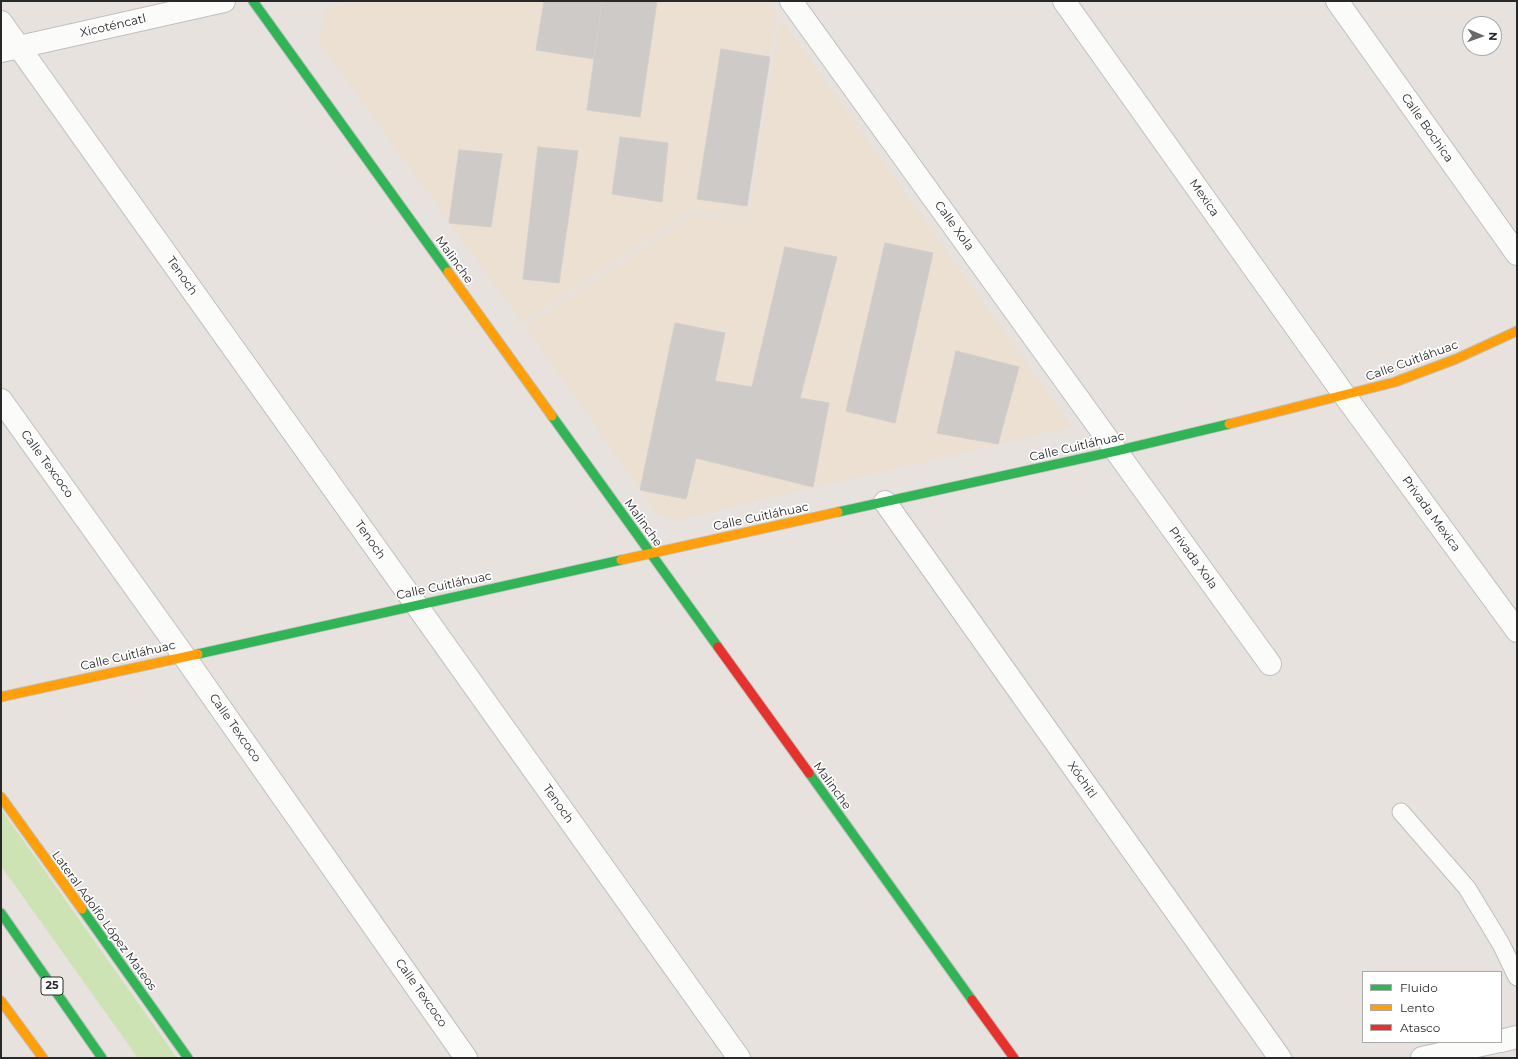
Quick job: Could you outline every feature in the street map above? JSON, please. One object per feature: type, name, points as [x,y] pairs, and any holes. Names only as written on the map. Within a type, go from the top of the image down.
[{"type":"street","name":"Xicoténcatl","points":[[10,49],[224,1]]},
{"type":"street","name":"Malinche","points":[[253,1],[1014,1058]]},
{"type":"street","name":"Calle Xola","points":[[791,1],[1116,451]]},
{"type":"street","name":"Mexica","points":[[1064,1],[1345,396]]},
{"type":"street","name":"Calle Bochica","points":[[1337,1],[1517,254]]},
{"type":"street","name":"Tenoch","points":[[1,22],[10,49],[416,605],[739,1058]]},
{"type":"street","name":"Calle Cuitláhuac","points":[[1,697],[1116,451],[1345,396],[1395,382],[1456,359],[1517,332]]},
{"type":"street","name":"Privada Mexica","points":[[1345,396],[1517,631]]},
{"type":"street","name":"Calle Texcoco","points":[[1,400],[184,656],[466,1058]]},
{"type":"street","name":"Privada Xola","points":[[1116,451],[1270,664]]},
{"type":"street","name":"Xóchitl","points":[[885,502],[1280,1058]]},
{"type":"street","name":"Lateral Adolfo López Mateos","points":[[1,797],[188,1058]]},
{"type":"street","name":"25","points":[[1,913],[102,1058]]},
{"type":"street","points":[[1,1001],[43,1058]]},
{"type":"street","points":[[1502,1041],[1517,1037]]},
{"type":"street","points":[[1422,1058],[1490,1043]]},
{"type":"lane","points":[[1401,812],[1467,888],[1501,944],[1517,977]]},
{"type":"shaded area","points":[[357,1],[768,1],[777,13],[745,221],[693,210],[522,323],[319,42],[324,8]]},
{"type":"shaded area","points":[[780,18],[1072,427],[675,520],[657,514],[525,326],[695,213],[747,223]]},
{"type":"green space","points":[[1,809],[177,1058],[138,1058],[1,866]]},
{"type":"building","points":[[544,1],[602,1],[594,59],[536,50]]},
{"type":"building","points":[[602,1],[657,1],[640,117],[587,110]]},
{"type":"building","points":[[721,49],[770,57],[747,206],[697,199]]},
{"type":"building","points":[[620,137],[668,143],[662,202],[612,194]]},
{"type":"building","points":[[538,147],[578,151],[559,283],[523,279]]},
{"type":"building","points":[[459,150],[502,154],[491,227],[449,223]]},
{"type":"building","points":[[885,243],[933,253],[895,423],[846,411]]},
{"type":"building","points":[[785,247],[837,257],[800,398],[829,403],[813,487],[696,458],[686,499],[640,490],[675,323],[725,333],[715,381],[752,387]]},
{"type":"building","points":[[956,351],[1019,367],[998,444],[937,433]]},
{"type":"traffic: fast","points":[[253,1],[448,272]]},
{"type":"traffic: fast","points":[[552,416],[718,647]]},
{"type":"traffic: fast","points":[[838,512],[1116,451],[1229,424]]},
{"type":"traffic: fast","points":[[198,654],[621,560]]},
{"type":"traffic: fast","points":[[809,773],[972,1000]]},
{"type":"traffic: fast","points":[[82,909],[188,1058]]},
{"type":"traffic: fast","points":[[1,913],[102,1058]]},
{"type":"traffic: slow","points":[[448,272],[552,416]]},
{"type":"traffic: slow","points":[[1229,424],[1395,382],[1456,359],[1517,331]]},
{"type":"traffic: slow","points":[[621,560],[838,512]]},
{"type":"traffic: slow","points":[[1,697],[198,654]]},
{"type":"traffic: slow","points":[[1,797],[82,909]]},
{"type":"traffic: slow","points":[[1,1001],[43,1058]]},
{"type":"traffic: jam","points":[[718,647],[809,773]]},
{"type":"traffic: jam","points":[[972,1000],[1014,1058]]}]
